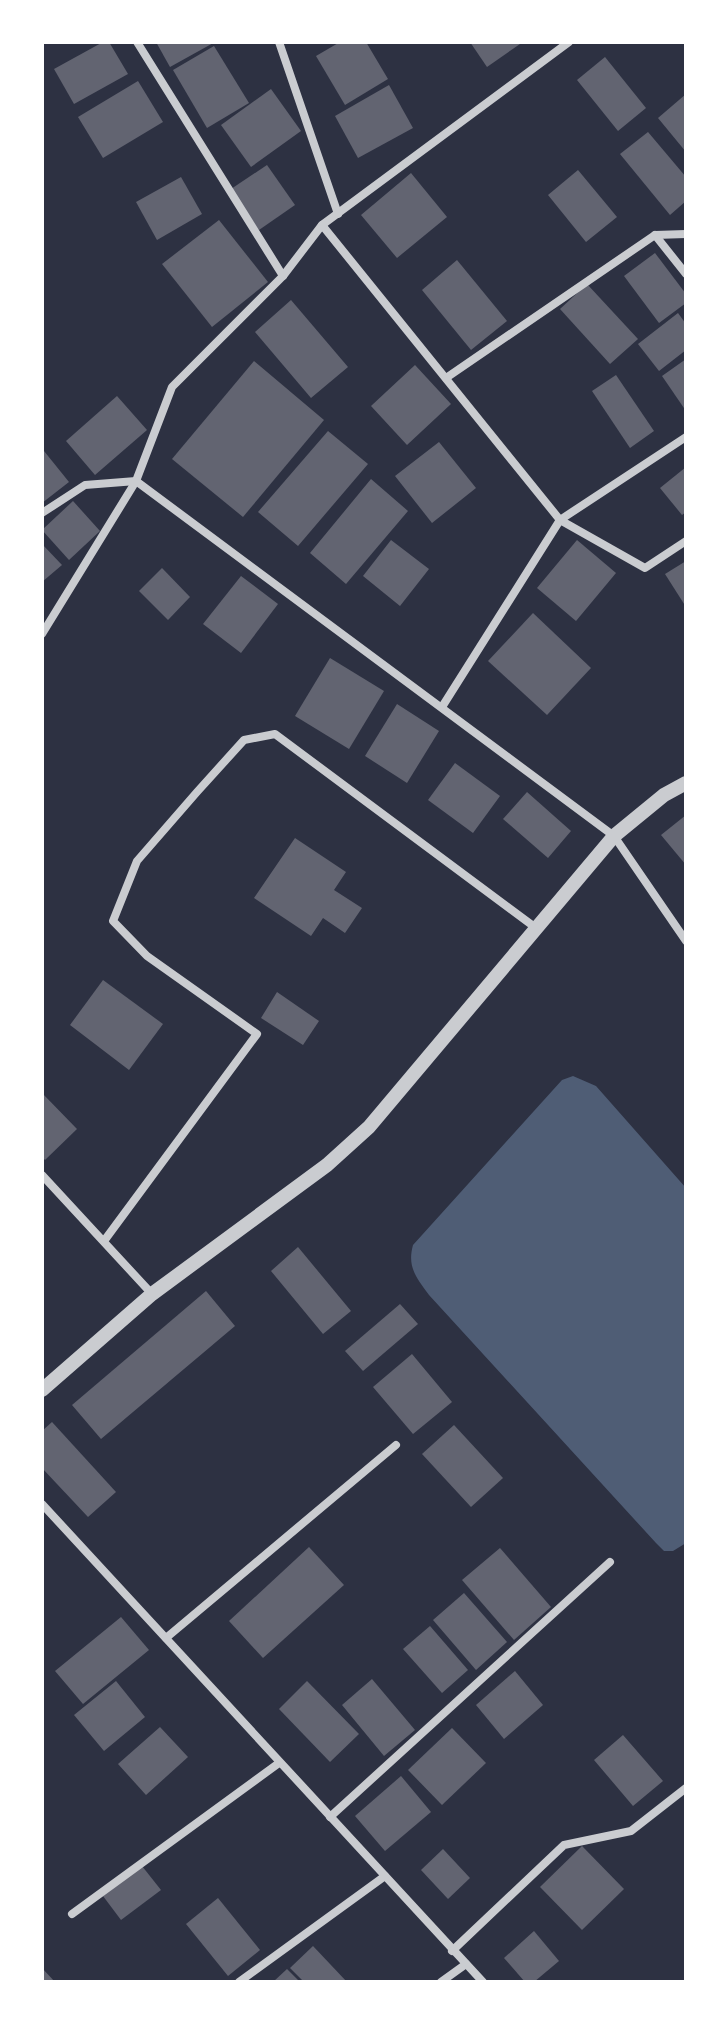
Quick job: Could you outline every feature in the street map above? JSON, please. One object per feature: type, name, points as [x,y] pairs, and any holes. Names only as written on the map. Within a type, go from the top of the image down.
[{"type":"street","points":[[137,42],[283,276]]},
{"type":"street","points":[[279,42],[338,214]]},
{"type":"street","points":[[42,634],[136,481],[172,387],[283,276],[322,225],[569,42]]},
{"type":"street","points":[[322,225],[560,520],[645,568],[686,541]]},
{"type":"street","points":[[446,378],[655,235],[686,234]]},
{"type":"street","points":[[655,235],[686,274]]},
{"type":"street","points":[[442,707],[560,520],[686,437]]},
{"type":"street","points":[[42,513],[85,485],[136,481],[614,836],[686,941]]},
{"type":"street","points":[[104,1241],[257,1034],[147,956],[113,921],[137,861],[244,740],[275,734],[536,928]]},
{"type":"street","points":[[42,1390],[152,1294],[327,1165],[369,1127],[614,836],[686,783]]},
{"type":"street","points":[[42,1175],[152,1294]]},
{"type":"street","points":[[166,1638],[182,1621],[396,1445]]},
{"type":"street","points":[[42,1504],[483,1982]]},
{"type":"street","points":[[330,1817],[610,1562]]},
{"type":"street","points":[[72,1914],[279,1763]]},
{"type":"street","points":[[452,1951],[564,1845],[631,1831],[686,1788]]},
{"type":"street","points":[[239,1982],[385,1876]]},
{"type":"street","points":[[441,1982],[466,1964]]},
{"type":"water","points":[[573,1076],[596,1086],[686,1188],[686,1543],[673,1551],[664,1551],[656,1543],[429,1295],[412,1266],[413,1245],[562,1080]]},
{"type":"building","points":[[103,42],[109,42],[128,74],[74,104],[54,69]]},
{"type":"building","points":[[156,42],[215,42],[170,67]]},
{"type":"building","points":[[340,42],[366,42],[388,79],[345,105],[316,56]]},
{"type":"building","points":[[470,42],[519,42],[520,44],[487,67]]},
{"type":"building","points":[[214,46],[249,103],[207,128],[173,70]]},
{"type":"building","points":[[605,57],[646,108],[618,131],[577,80]]},
{"type":"building","points":[[138,81],[163,122],[103,158],[78,117]]},
{"type":"building","points":[[389,85],[413,128],[358,158],[335,116]]},
{"type":"building","points":[[271,89],[301,131],[251,167],[221,125]]},
{"type":"building","points":[[686,94],[686,152],[658,118]]},
{"type":"building","points":[[648,132],[686,177],[686,201],[670,215],[620,154]]},
{"type":"building","points":[[267,165],[295,205],[259,230],[231,189]]},
{"type":"building","points":[[578,170],[617,217],[586,242],[548,195]]},
{"type":"building","points":[[411,173],[447,217],[397,258],[361,215]]},
{"type":"building","points":[[181,177],[202,214],[157,240],[136,202]]},
{"type":"building","points":[[219,220],[268,282],[212,327],[162,264]]},
{"type":"building","points":[[655,253],[686,294],[686,303],[659,323],[624,276]]},
{"type":"building","points":[[457,260],[507,321],[471,350],[422,290]]},
{"type":"building","points":[[587,284],[638,339],[610,364],[560,309]]},
{"type":"building","points":[[291,300],[348,367],[311,398],[255,332]]},
{"type":"building","points":[[678,313],[686,324],[686,350],[659,371],[638,344]]},
{"type":"building","points":[[686,359],[686,411],[662,376]]},
{"type":"building","points":[[254,361],[324,420],[243,517],[172,459]]},
{"type":"building","points":[[415,365],[451,404],[407,445],[371,406]]},
{"type":"building","points":[[616,375],[654,431],[630,448],[592,391]]},
{"type":"building","points":[[117,396],[147,430],[95,475],[66,441]]},
{"type":"building","points":[[328,431],[368,464],[298,546],[258,512]]},
{"type":"building","points":[[439,442],[476,488],[432,523],[395,476]]},
{"type":"building","points":[[42,452],[69,482],[42,503]]},
{"type":"building","points":[[686,467],[686,512],[682,515],[660,488]]},
{"type":"building","points":[[371,479],[408,511],[346,584],[310,553]]},
{"type":"building","points":[[73,501],[100,531],[69,560],[42,530]]},
{"type":"building","points":[[391,540],[429,569],[400,606],[363,576]]},
{"type":"building","points":[[577,540],[616,573],[576,621],[537,588]]},
{"type":"building","points":[[42,544],[62,565],[42,582]]},
{"type":"building","points":[[686,561],[686,607],[665,574]]},
{"type":"building","points":[[162,568],[190,597],[168,620],[139,591]]},
{"type":"building","points":[[241,576],[278,604],[241,653],[203,624]]},
{"type":"building","points":[[533,613],[591,668],[547,715],[488,661]]},
{"type":"building","points":[[330,658],[384,691],[349,749],[295,716]]},
{"type":"building","points":[[397,704],[439,731],[407,783],[365,756]]},
{"type":"building","points":[[455,763],[500,796],[473,833],[428,800]]},
{"type":"building","points":[[527,792],[571,831],[548,858],[503,819]]},
{"type":"building","points":[[686,815],[686,865],[661,835]]},
{"type":"building","points":[[295,838],[346,872],[334,890],[362,908],[345,933],[323,918],[311,936],[254,898]]},
{"type":"building","points":[[103,980],[163,1024],[129,1070],[70,1025]]},
{"type":"building","points":[[277,992],[319,1021],[303,1045],[261,1018]]},
{"type":"building","points":[[42,1093],[77,1129],[45,1160],[42,1157]]},
{"type":"building","points":[[298,1247],[351,1311],[323,1334],[271,1271]]},
{"type":"building","points":[[206,1291],[235,1326],[101,1439],[72,1405]]},
{"type":"building","points":[[400,1304],[418,1324],[363,1371],[345,1351]]},
{"type":"building","points":[[412,1354],[452,1402],[413,1434],[373,1387]]},
{"type":"building","points":[[52,1422],[116,1492],[88,1517],[42,1468],[42,1431]]},
{"type":"building","points":[[454,1425],[503,1478],[471,1507],[422,1454]]},
{"type":"building","points":[[309,1547],[344,1585],[263,1658],[229,1621]]},
{"type":"building","points":[[500,1548],[551,1607],[514,1640],[462,1580]]},
{"type":"building","points":[[464,1593],[507,1642],[476,1670],[433,1620]]},
{"type":"building","points":[[121,1617],[149,1650],[83,1704],[55,1671]]},
{"type":"building","points":[[430,1626],[468,1670],[442,1693],[403,1649]]},
{"type":"building","points":[[515,1671],[543,1705],[504,1739],[476,1705]]},
{"type":"building","points":[[372,1679],[415,1730],[384,1756],[342,1705]]},
{"type":"building","points":[[116,1681],[145,1717],[104,1751],[74,1715]]},
{"type":"building","points":[[307,1681],[359,1734],[330,1762],[279,1709]]},
{"type":"building","points":[[160,1727],[188,1757],[146,1795],[118,1764]]},
{"type":"building","points":[[452,1728],[486,1763],[442,1805],[408,1770]]},
{"type":"building","points":[[623,1735],[663,1781],[633,1806],[594,1760]]},
{"type":"building","points":[[401,1776],[431,1812],[385,1851],[355,1816]]},
{"type":"building","points":[[582,1846],[624,1889],[582,1930],[540,1887]]},
{"type":"building","points":[[443,1849],[470,1878],[448,1899],[421,1870]]},
{"type":"building","points":[[142,1866],[161,1890],[121,1920],[103,1896]]},
{"type":"building","points":[[218,1898],[260,1950],[228,1976],[186,1924]]},
{"type":"building","points":[[534,1931],[559,1961],[534,1982],[525,1982],[504,1958]]},
{"type":"building","points":[[313,1946],[347,1982],[304,1982],[290,1968]]},
{"type":"building","points":[[42,1968],[55,1982],[42,1982]]},
{"type":"building","points":[[287,1969],[300,1982],[273,1982]]}]
